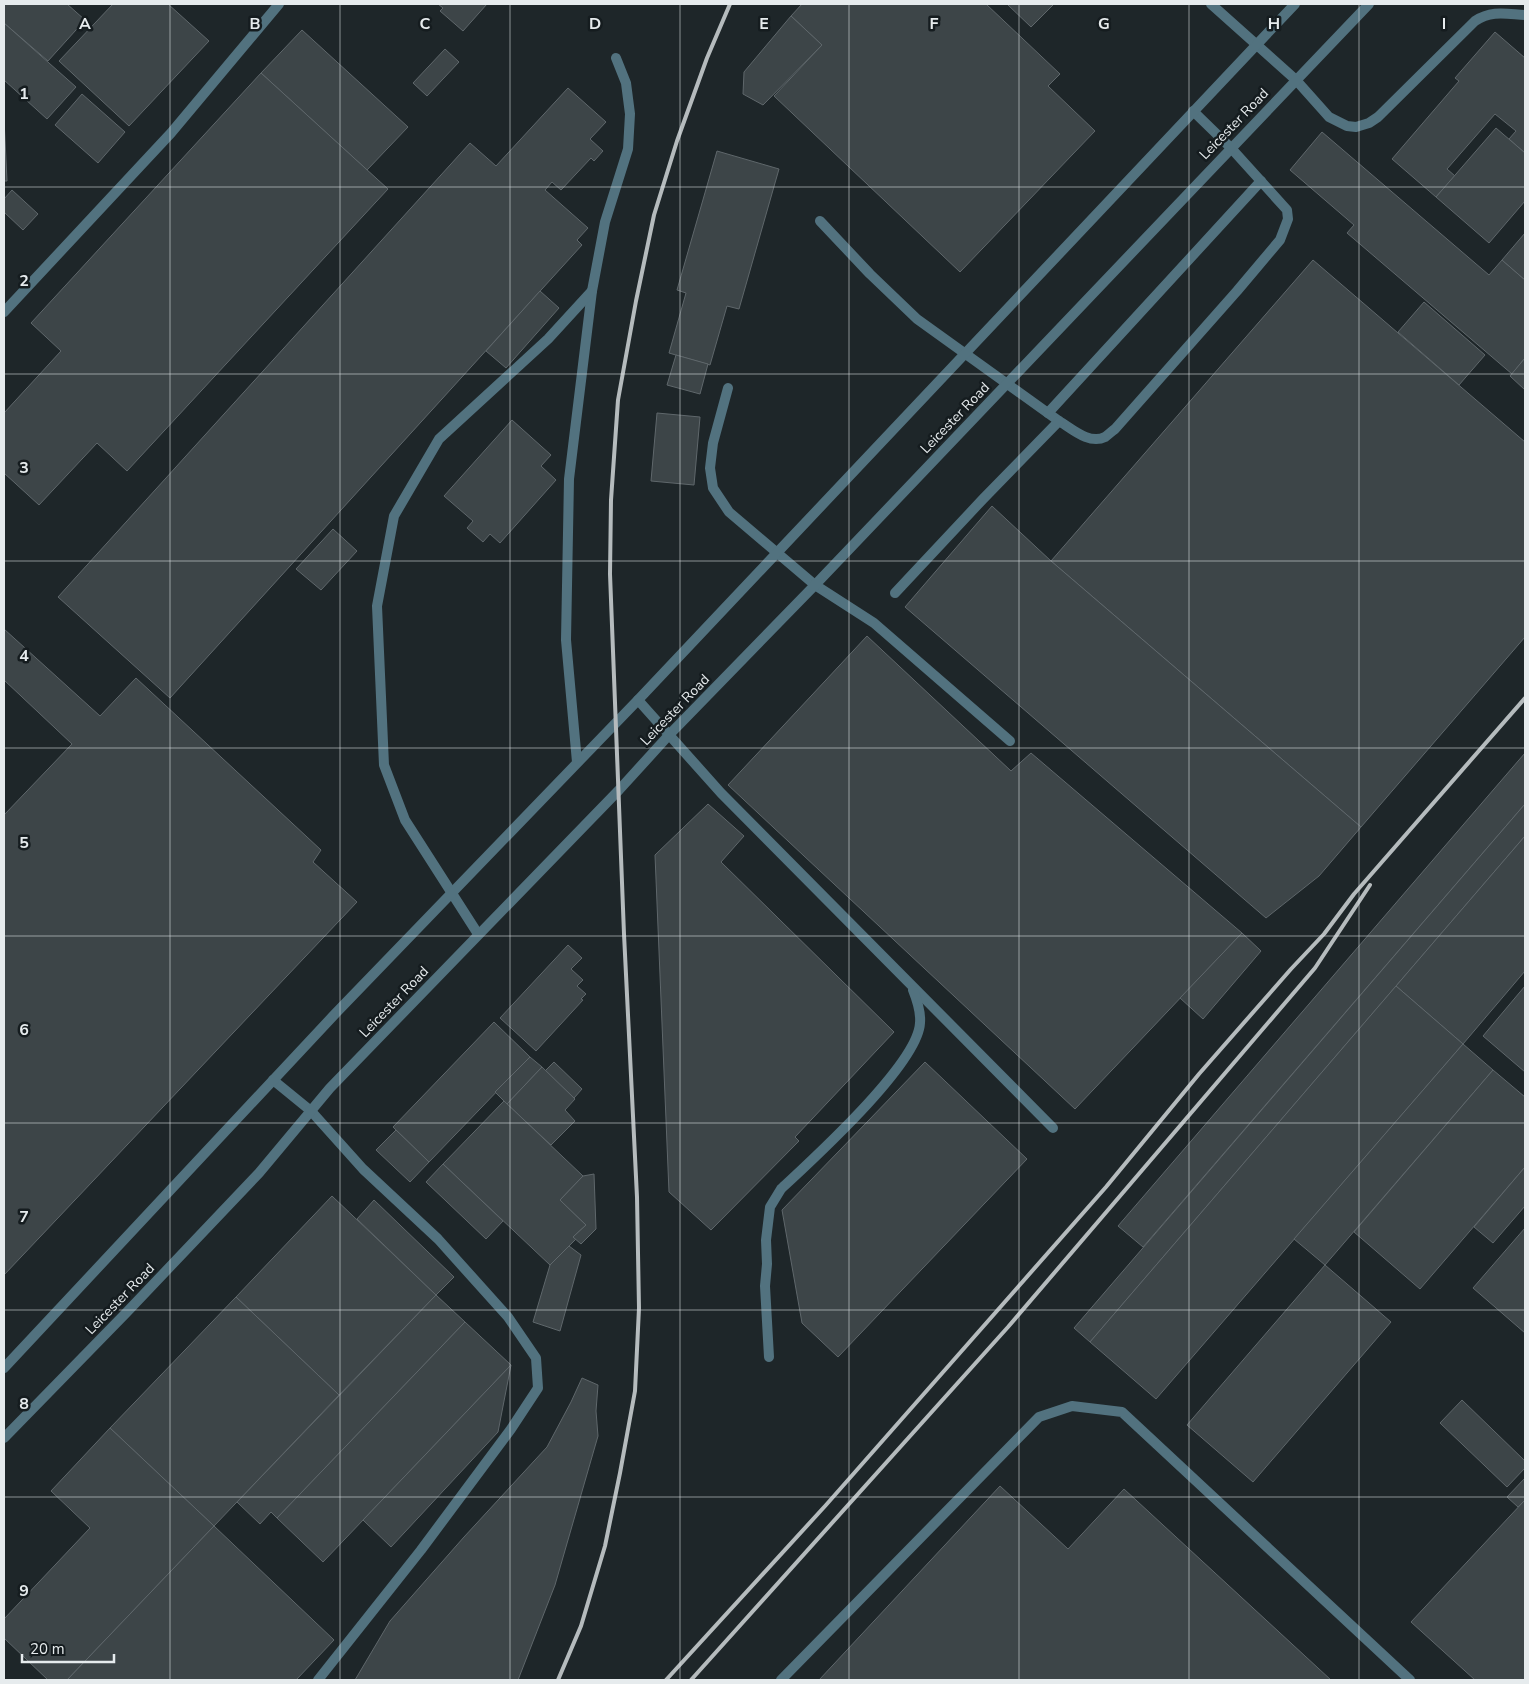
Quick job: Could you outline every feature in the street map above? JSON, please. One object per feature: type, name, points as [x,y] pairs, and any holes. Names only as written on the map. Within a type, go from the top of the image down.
[{"type":"street","points":[[4,312],[171,133],[279,4]]},
{"type":"street","points":[[1211,4],[1296,80],[1329,117],[1347,126],[1356,127],[1369,123],[1378,117],[1475,21],[1483,16],[1494,13],[1525,14]]},
{"type":"street","points":[[4,1368],[273,1080],[451,892],[638,700],[1295,4]]},
{"type":"street","name":"Leicester Road","points":[[4,1438],[259,1173],[330,1088],[619,790],[669,735],[815,585],[1369,4]]},
{"type":"street","points":[[577,762],[566,640],[569,479],[592,291],[605,222],[628,149],[630,114],[626,83],[616,58]]},
{"type":"street","points":[[820,221],[870,274],[917,319],[1059,421],[1094,439],[1104,437],[1115,429],[1243,284],[1280,240],[1288,219],[1287,210],[1231,148],[1193,111]]},
{"type":"street","points":[[1048,413],[1261,181]]},
{"type":"street","points":[[478,934],[405,820],[384,765],[377,606],[394,516],[439,439],[548,340],[592,291]]},
{"type":"street","points":[[728,388],[713,443],[710,468],[713,488],[729,512],[815,585],[874,623],[1010,742]]},
{"type":"street","points":[[895,593],[1059,421]]},
{"type":"street","points":[[638,700],[721,793],[1053,1128]]},
{"type":"street","points":[[769,1357],[765,1286],[767,1222],[770,1207],[781,1189],[876,1095],[903,1062],[916,1038],[920,1024],[919,1006],[912,986]]},
{"type":"street","points":[[273,1080],[312,1111],[363,1169],[438,1239],[508,1317],[536,1358],[538,1388],[512,1429],[318,1680]]},
{"type":"street","points":[[781,1680],[1039,1417],[1072,1406],[1122,1412],[1410,1680]]},
{"type":"building","points":[[4,4],[67,4],[85,20],[48,61],[4,23]]},
{"type":"building","points":[[113,4],[168,4],[209,41],[129,126],[59,61]]},
{"type":"building","points":[[438,4],[487,4],[463,31],[440,11],[443,8]]},
{"type":"building","points":[[802,4],[986,4],[1060,74],[1048,86],[1095,131],[960,272],[774,96],[822,45],[791,16]]},
{"type":"building","points":[[1007,4],[1054,4],[1031,27]]},
{"type":"building","points":[[791,16],[822,45],[763,105],[743,94],[744,72]]},
{"type":"building","points":[[4,23],[76,87],[47,119],[4,80]]},
{"type":"building","points":[[302,30],[408,127],[367,170],[261,73]]},
{"type":"building","points":[[1495,32],[1525,58],[1525,153],[1509,139],[1516,131],[1495,114],[1447,169],[1455,176],[1436,197],[1392,159],[1459,81],[1455,78]]},
{"type":"building","points":[[445,49],[459,62],[427,96],[413,83]]},
{"type":"building","points":[[261,73],[388,189],[127,471],[97,443],[39,505],[4,473],[4,413],[61,351],[31,323]]},
{"type":"building","points":[[568,88],[606,122],[590,139],[603,151],[594,161],[591,158],[561,190],[552,182],[545,190],[588,228],[577,240],[582,245],[170,698],[58,597],[470,143],[496,166]]},
{"type":"building","points":[[82,94],[125,132],[98,163],[55,125]]},
{"type":"building","points":[[4,119],[7,181],[4,181]]},
{"type":"building","points":[[1496,128],[1525,153],[1525,201],[1489,243],[1436,197]]},
{"type":"building","points":[[1322,132],[1489,275],[1502,260],[1525,280],[1525,358],[1512,374],[1347,233],[1354,225],[1290,170]]},
{"type":"building","points":[[717,151],[779,169],[739,309],[727,306],[710,365],[669,353],[686,293],[677,290]]},
{"type":"building","points":[[12,190],[38,214],[23,230],[4,212],[4,199]]},
{"type":"building","points":[[1525,233],[1525,280],[1502,260]]},
{"type":"building","points":[[1313,260],[1525,442],[1525,637],[1361,827],[1051,561]]},
{"type":"building","points":[[540,291],[559,308],[506,368],[486,351]]},
{"type":"building","points":[[1424,302],[1485,355],[1459,385],[1398,332]]},
{"type":"building","points":[[676,355],[708,364],[700,394],[667,385]]},
{"type":"building","points":[[1525,358],[1525,390],[1510,376]]},
{"type":"building","points":[[657,413],[700,417],[694,485],[651,481]]},
{"type":"building","points":[[512,420],[551,455],[541,466],[556,480],[500,543],[490,534],[483,542],[467,528],[473,521],[444,496]]},
{"type":"building","points":[[992,506],[1051,561],[1361,827],[1319,876],[1266,918],[905,607]]},
{"type":"building","points":[[333,529],[357,551],[321,590],[296,569]]},
{"type":"building","points":[[4,629],[100,716],[136,678],[321,850],[313,862],[357,902],[4,1275],[4,815],[72,744],[4,680]]},
{"type":"building","points":[[867,636],[1011,771],[1031,753],[1242,933],[1075,1109],[728,785]]},
{"type":"building","points":[[1525,753],[1525,804],[1143,1247],[1118,1226]]},
{"type":"building","points":[[708,804],[744,836],[721,862],[894,1032],[795,1137],[799,1141],[711,1230],[669,1192],[655,855]]},
{"type":"building","points":[[1525,804],[1525,836],[1090,1342],[1074,1328]]},
{"type":"building","points":[[1525,836],[1525,971],[1463,1044],[1396,986]]},
{"type":"building","points":[[1242,933],[1261,951],[1203,1019],[1180,998]]},
{"type":"building","points":[[568,945],[582,958],[571,969],[583,980],[577,986],[586,994],[581,999],[583,1000],[536,1051],[500,1018]]},
{"type":"building","points":[[1396,986],[1463,1044],[1156,1399],[1090,1342]]},
{"type":"building","points":[[1525,986],[1525,1072],[1483,1036]]},
{"type":"building","points":[[494,1022],[530,1057],[429,1162],[393,1127]]},
{"type":"building","points":[[1463,1044],[1493,1070],[1325,1265],[1294,1239]]},
{"type":"building","points":[[530,1057],[542,1067],[507,1104],[495,1092]]},
{"type":"building","points":[[554,1062],[582,1089],[574,1098],[545,1071]]},
{"type":"building","points":[[925,1062],[1027,1159],[838,1357],[802,1323],[782,1210]]},
{"type":"building","points":[[542,1067],[575,1099],[565,1110],[575,1121],[551,1145],[507,1104]]},
{"type":"building","points":[[1493,1070],[1525,1097],[1525,1167],[1420,1289],[1354,1232]]},
{"type":"building","points":[[504,1101],[583,1176],[560,1200],[586,1225],[573,1237],[576,1239],[550,1265],[443,1164]]},
{"type":"building","points":[[396,1130],[429,1162],[410,1182],[376,1150]]},
{"type":"building","points":[[443,1164],[503,1221],[486,1239],[426,1182]]},
{"type":"building","points":[[1525,1167],[1525,1206],[1493,1243],[1474,1227]]},
{"type":"building","points":[[594,1174],[596,1229],[581,1244],[573,1237],[586,1225],[560,1200],[583,1176]]},
{"type":"building","points":[[332,1196],[436,1295],[339,1395],[236,1297]]},
{"type":"building","points":[[374,1200],[454,1277],[436,1295],[357,1219]]},
{"type":"building","points":[[1525,1228],[1525,1333],[1473,1288]]},
{"type":"building","points":[[569,1246],[581,1255],[560,1331],[533,1322],[550,1265]]},
{"type":"building","points":[[1325,1265],[1391,1322],[1253,1482],[1187,1425]]},
{"type":"building","points":[[436,1295],[465,1322],[277,1518],[271,1512],[260,1524],[237,1502]]},
{"type":"building","points":[[236,1297],[339,1395],[214,1526],[110,1428]]},
{"type":"building","points":[[465,1322],[511,1365],[323,1562],[277,1518]]},
{"type":"building","points":[[511,1365],[498,1432],[391,1547],[363,1520]]},
{"type":"building","points":[[582,1378],[598,1385],[596,1411],[598,1436],[555,1585],[518,1680],[355,1680],[390,1621],[547,1447]]},
{"type":"building","points":[[1462,1400],[1525,1461],[1525,1468],[1507,1487],[1440,1423]]},
{"type":"building","points":[[110,1428],[214,1526],[67,1680],[48,1680],[4,1638],[4,1619],[90,1528],[51,1491]]},
{"type":"building","points":[[1525,1478],[1525,1502],[1518,1507],[1507,1497]]},
{"type":"building","points":[[1000,1486],[1068,1549],[1124,1489],[1331,1680],[819,1680]]},
{"type":"building","points":[[1524,1501],[1525,1680],[1475,1680],[1411,1622]]},
{"type":"building","points":[[214,1526],[334,1640],[296,1680],[67,1680]]},
{"type":"railway","points":[[558,1680],[581,1626],[605,1546],[635,1391],[639,1308],[637,1197],[624,934],[610,574],[611,500],[618,400],[654,215],[677,141],[707,58],[730,4]]},
{"type":"railway","points":[[666,1680],[826,1505],[1106,1187],[1199,1074],[1324,934],[1354,894],[1525,698]]},
{"type":"railway","points":[[691,1680],[1008,1327],[1315,968],[1370,885]]}]
